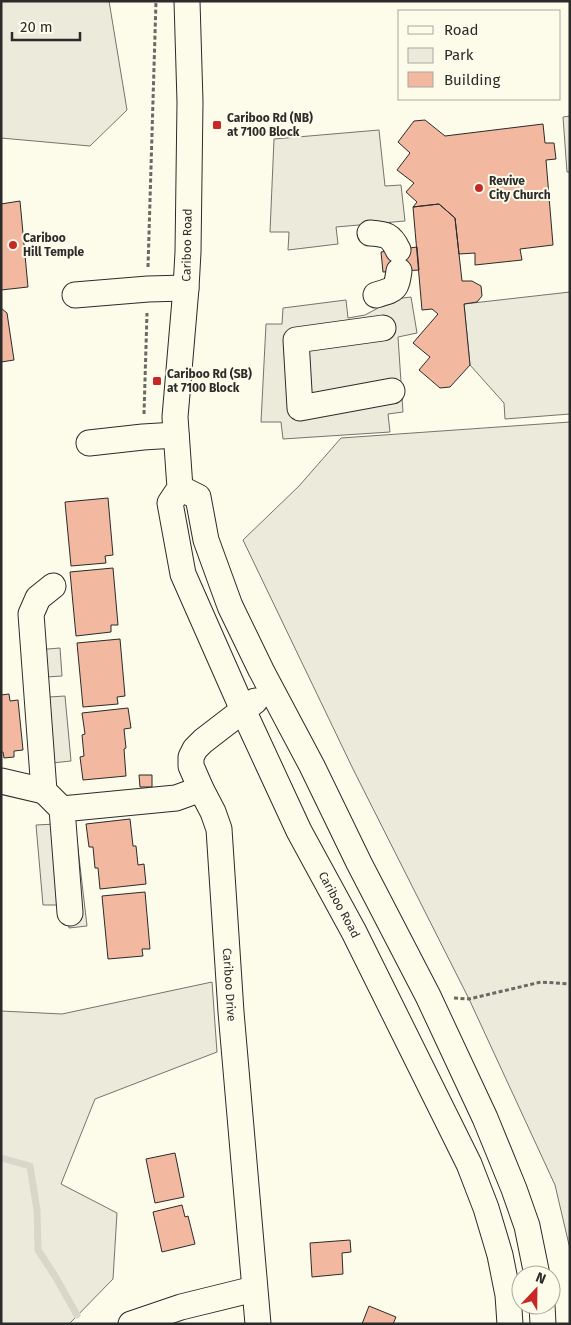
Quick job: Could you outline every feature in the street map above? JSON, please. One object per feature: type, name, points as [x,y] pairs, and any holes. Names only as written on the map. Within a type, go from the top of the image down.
[{"type":"street","name":"Cariboo Road","points":[[187,1],[190,102],[186,288],[175,417],[180,488],[170,502],[183,574],[299,831],[358,940],[469,1164],[486,1208],[500,1255],[508,1295],[510,1324]]},
{"type":"street","points":[[370,234],[385,234],[394,240],[399,260],[397,286],[376,295]]},
{"type":"street","points":[[74,295],[186,288]]},
{"type":"street","points":[[383,328],[296,340],[300,408],[392,391]]},
{"type":"street","points":[[90,443],[176,435]]},
{"type":"street","points":[[180,488],[198,497],[206,540],[230,606],[428,996],[485,1118],[514,1189],[526,1226],[535,1265]]},
{"type":"street","points":[[44,791],[31,614],[38,598],[53,586]]},
{"type":"street","name":"Cariboo Drive","points":[[258,1324],[231,1012],[219,828],[191,766],[191,757],[195,749],[203,741],[271,689]]},
{"type":"street","points":[[1,781],[44,791],[62,809],[70,913]]},
{"type":"street","points":[[62,809],[176,798],[201,789]]},
{"type":"street","points":[[131,1324],[181,1307],[254,1289]]},
{"type":"path","points":[[143,437],[156,1]]},
{"type":"path","points":[[428,996],[469,999],[541,982],[570,984]]},
{"type":"green space","points":[[1,1],[109,1],[127,110],[90,146],[1,138]]},
{"type":"green space","points":[[570,116],[570,172],[567,172],[563,117]]},
{"type":"green space","points":[[570,422],[570,1249],[555,1185],[469,999],[353,769],[243,540],[299,486],[341,438]]},
{"type":"green space","points":[[212,982],[217,1052],[95,1099],[61,1184],[117,1213],[113,1279],[69,1324],[1,1324],[1,1011],[62,1014]]},
{"type":"shaded area","points":[[379,130],[385,186],[401,185],[405,221],[336,227],[338,244],[288,250],[289,232],[270,232],[274,139]]},
{"type":"shaded area","points":[[570,292],[570,414],[505,419],[504,403],[470,365],[464,304]]},
{"type":"shaded area","points":[[411,297],[417,333],[398,337],[403,412],[388,414],[390,432],[283,439],[281,422],[261,422],[266,324],[282,324],[283,308],[346,300],[348,318],[365,315],[395,299]]},
{"type":"shaded area","points":[[60,648],[62,676],[47,677],[49,697],[65,696],[71,761],[33,765],[23,651]]},
{"type":"shaded area","points":[[75,823],[87,926],[69,928],[65,905],[43,905],[36,825]]},
{"type":"building","name":"Revive City Church","points":[[425,120],[445,136],[543,124],[545,143],[554,143],[556,159],[546,160],[553,245],[520,249],[522,260],[475,265],[475,253],[459,254],[455,218],[439,204],[413,207],[417,202],[406,192],[414,183],[397,170],[410,153],[398,142],[414,121]]},
{"type":"building","name":"Cariboo Hill Temple","points":[[20,201],[28,287],[1,290],[1,204]]},
{"type":"building","points":[[439,204],[455,218],[462,281],[472,281],[481,286],[482,296],[477,302],[464,304],[470,365],[450,387],[440,388],[419,370],[430,357],[413,343],[438,314],[432,309],[422,310],[413,207]]},
{"type":"building","points":[[417,247],[419,270],[383,272],[381,252]]},
{"type":"building","points":[[1,308],[7,313],[14,360],[1,362]]},
{"type":"building","points":[[108,498],[113,555],[105,556],[106,563],[71,566],[65,502]]},
{"type":"building","points":[[113,568],[118,625],[111,625],[111,632],[76,636],[70,572]]},
{"type":"building","points":[[120,639],[125,696],[117,697],[118,704],[83,707],[77,643]]},
{"type":"building","points":[[9,694],[10,701],[18,700],[23,750],[14,751],[14,757],[4,758],[3,752],[1,752],[1,695]]},
{"type":"building","points":[[128,708],[131,728],[124,729],[126,776],[83,780],[80,757],[84,756],[82,735],[85,734],[82,713]]},
{"type":"building","points":[[139,775],[152,775],[152,787],[140,787]]},
{"type":"building","points":[[130,819],[133,846],[136,846],[138,865],[144,864],[146,884],[100,889],[98,868],[95,868],[93,847],[89,847],[86,824]]},
{"type":"building","points":[[145,892],[150,949],[142,949],[143,956],[108,959],[102,896]]},
{"type":"building","points":[[175,1153],[184,1197],[155,1203],[146,1159]]},
{"type":"building","points":[[182,1205],[185,1217],[188,1216],[195,1244],[162,1252],[153,1212]]},
{"type":"building","points":[[350,1240],[351,1252],[342,1253],[343,1274],[312,1277],[310,1243]]},
{"type":"building","points":[[369,1306],[396,1317],[393,1324],[362,1324]]},
{"type":"waterway","points":[[1,1158],[30,1166],[37,1210],[38,1250],[77,1315]]},
{"type":"place","name":"Cariboo Rd (NB) at 7100 Block","points":[[217,125]]},
{"type":"place","name":"Revive City Church","points":[[479,188]]},
{"type":"place","name":"Cariboo Hill Temple","points":[[13,245]]},
{"type":"place","name":"Cariboo Rd (SB) at 7100 Block","points":[[157,381]]}]
